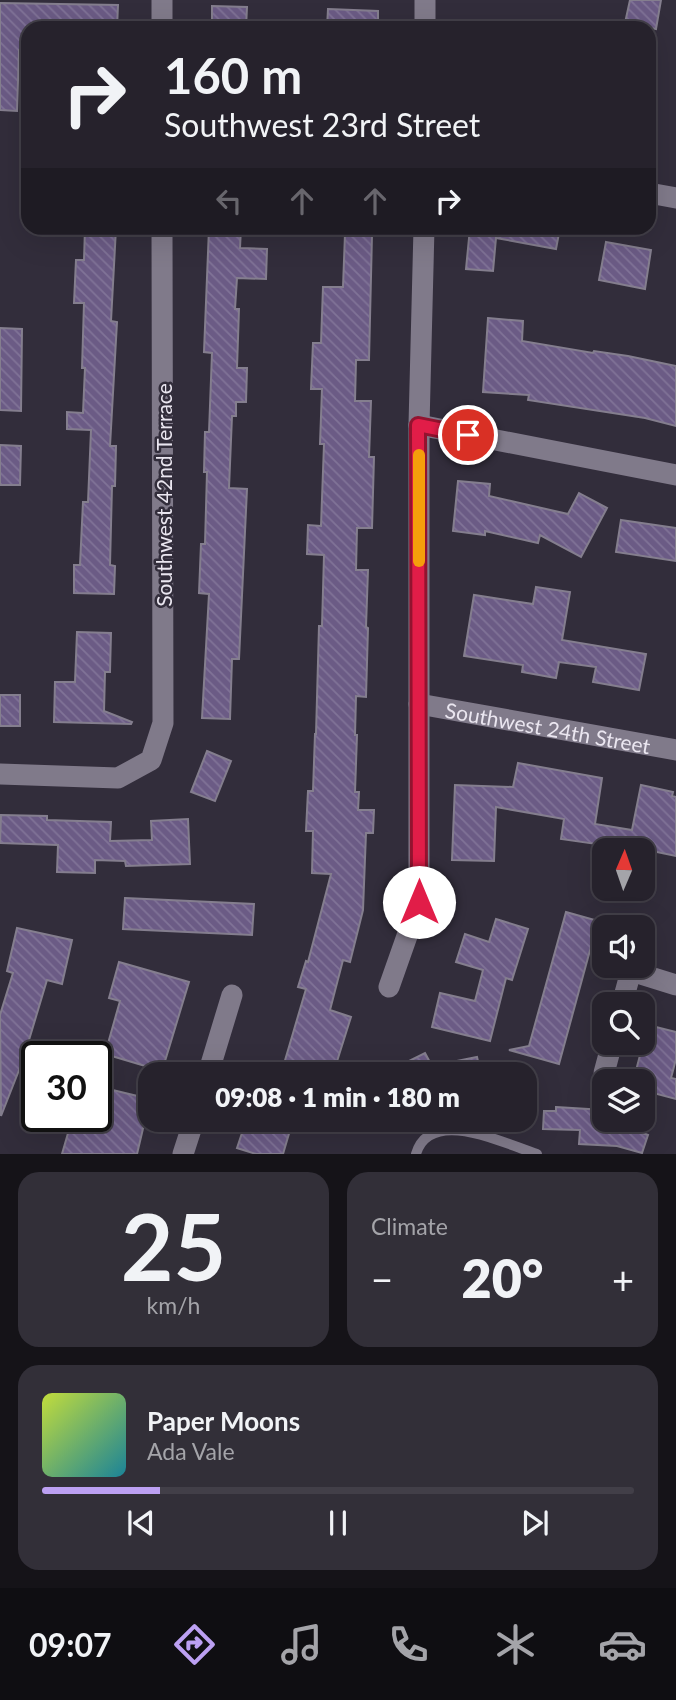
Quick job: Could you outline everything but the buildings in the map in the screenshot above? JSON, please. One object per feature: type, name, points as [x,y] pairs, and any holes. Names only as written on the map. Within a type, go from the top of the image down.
[{"type":"street","points":[[162,0],[162,21]]},
{"type":"street","points":[[425,0],[425,21]]},
{"type":"street","points":[[656,194],[676,198]]},
{"type":"street","name":"Southwest 42nd Terrace","points":[[0,774],[118,778],[151,760],[163,723],[162,235]]},
{"type":"street","points":[[389,987],[419,902],[418,425],[424,235]]},
{"type":"street","points":[[418,425],[676,475]]},
{"type":"street","name":"Southwest 24th Street","points":[[419,704],[676,750]]},
{"type":"street","points":[[625,992],[631,971],[676,985]]},
{"type":"street","points":[[212,1062],[232,995]]},
{"type":"street","points":[[184,1154],[190,1132]]},
{"type":"lane","points":[[416,1154],[419,1144],[433,1131],[458,1129],[537,1154]]},
{"type":"slow traffic","points":[[419,455],[419,561]]},
{"type":"route","points":[[419,902],[418,425],[468,435]]}]
